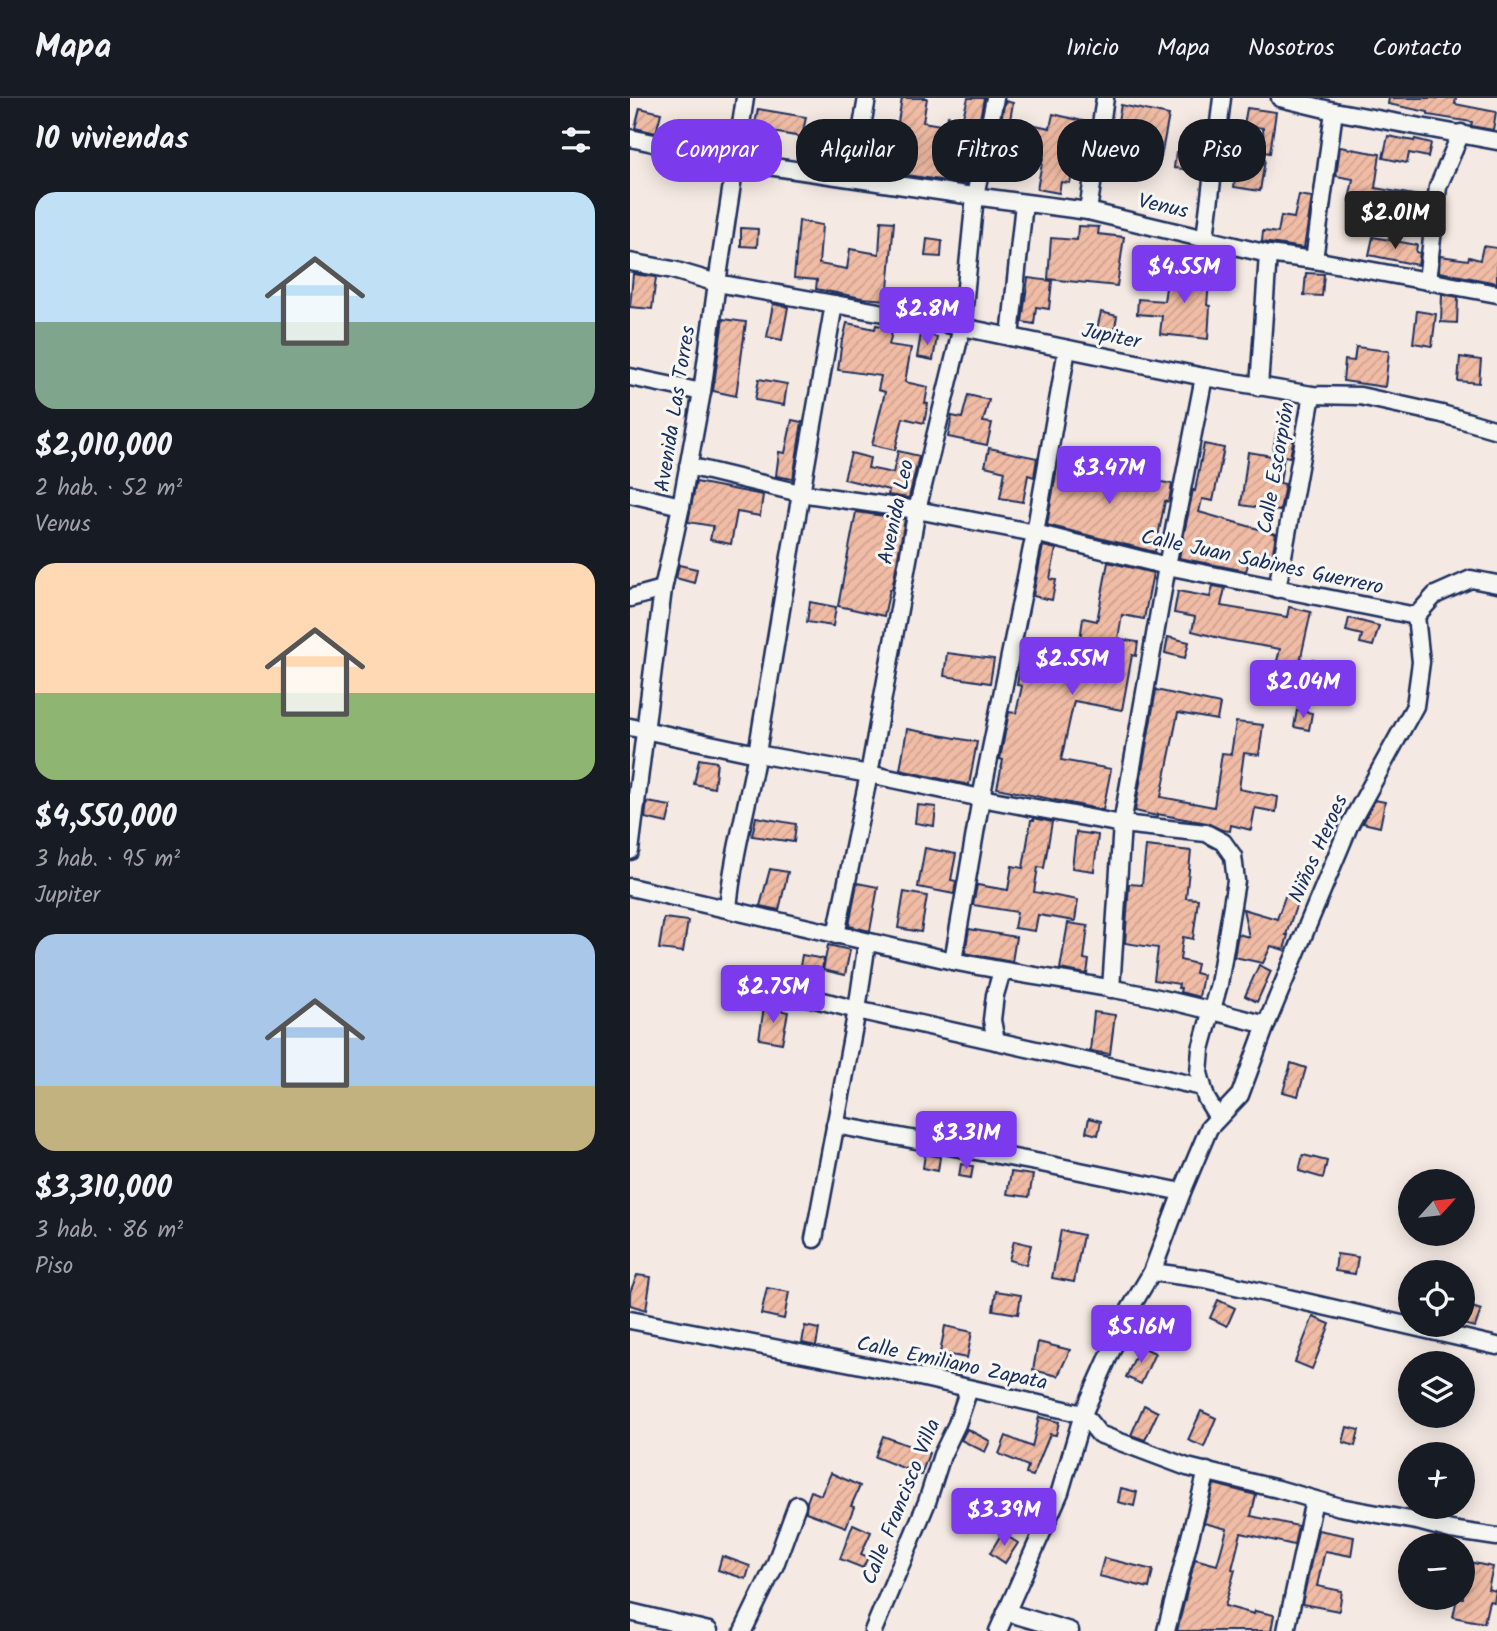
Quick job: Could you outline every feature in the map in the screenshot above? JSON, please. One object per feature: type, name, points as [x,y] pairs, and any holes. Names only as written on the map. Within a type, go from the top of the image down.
[{"type":"street","name":"Avenida Las Torres","points":[[741,119],[745,98]]},
{"type":"street","points":[[863,119],[867,98]]},
{"type":"street","name":"Avenida Leo","points":[[836,935],[869,774],[917,510],[962,327],[975,196],[995,98]]},
{"type":"street","points":[[1088,211],[1105,98]]},
{"type":"street","points":[[1205,238],[1222,98]]},
{"type":"street","points":[[1280,98],[1334,111],[1497,141]]},
{"type":"street","points":[[1314,260],[1334,111]]},
{"type":"street","points":[[1427,281],[1438,187],[1461,133]]},
{"type":"street","name":"Venus","points":[[630,138],[651,143]]},
{"type":"street","name":"Avenida Las Torres","points":[[630,851],[638,729],[702,392],[731,182]]},
{"type":"street","name":"Venus","points":[[880,182],[1088,211],[1268,254],[1497,294]]},
{"type":"street","points":[[1010,337],[1024,203]]},
{"type":"street","points":[[1259,387],[1268,254]]},
{"type":"street","name":"Jupiter","points":[[630,262],[673,270],[717,283],[962,327],[1204,377],[1312,395],[1360,396],[1442,414],[1497,430]]},
{"type":"street","points":[[729,909],[731,878],[757,754],[834,304]]},
{"type":"street","points":[[954,961],[981,798],[1035,533],[1067,349]]},
{"type":"street","points":[[630,377],[702,392]]},
{"type":"street","points":[[1111,989],[1122,824],[1167,566],[1204,377]]},
{"type":"street","name":"Calle Escorpión","points":[[1277,589],[1312,395]]},
{"type":"street","name":"Calle Juan Sabines Guerrero","points":[[688,466],[800,493],[917,510],[1035,533],[1167,566],[1416,616]]},
{"type":"street","points":[[630,494],[681,506]]},
{"type":"street","points":[[1416,616],[1435,595],[1471,579],[1497,584]]},
{"type":"street","points":[[630,598],[663,589]]},
{"type":"street","name":"Niños Heroes","points":[[998,1631],[1060,1492],[1083,1414],[1130,1309],[1152,1272],[1209,1128],[1240,1095],[1266,1025],[1349,826],[1415,706],[1421,663],[1416,616]]},
{"type":"street","points":[[638,729],[1122,824],[1206,833],[1223,842],[1233,856],[1236,881],[1219,984],[1201,1049],[1199,1073],[1206,1098],[1218,1118]]},
{"type":"street","points":[[630,887],[954,961],[1111,989],[1266,1025]]},
{"type":"street","points":[[814,1239],[857,1010],[867,942]]},
{"type":"street","points":[[996,1041],[992,1020],[1002,971]]},
{"type":"street","points":[[762,985],[857,1010],[1202,1087]]},
{"type":"street","points":[[835,1125],[1182,1192]]},
{"type":"street","points":[[1152,1272],[1205,1279],[1497,1346]]},
{"type":"street","name":"Calle Emiliano Zapata","points":[[630,1320],[888,1371],[1083,1414]]},
{"type":"street","name":"Calle Francisco Villa","points":[[873,1631],[927,1502],[942,1455],[957,1424],[969,1389]]},
{"type":"street","points":[[1083,1414],[1099,1434],[1187,1467],[1340,1507],[1497,1537]]},
{"type":"street","points":[[1166,1631],[1207,1471]]},
{"type":"street","points":[[1286,1631],[1314,1500]]},
{"type":"street","points":[[743,1631],[775,1565],[797,1505]]},
{"type":"street","points":[[630,1612],[709,1631]]},
{"type":"street","points":[[1006,1612],[1070,1631]]},
{"type":"building","points":[[902,98],[927,98],[923,122],[932,124],[932,179],[918,177],[918,119],[898,119]]},
{"type":"building","points":[[968,98],[984,98],[980,119],[962,119]]},
{"type":"building","points":[[1389,98],[1456,98],[1455,104],[1496,112],[1493,130],[1471,126],[1472,122],[1428,115],[1428,112],[1388,104]]},
{"type":"building","points":[[1005,101],[1013,103],[1010,119],[1001,119]]},
{"type":"building","points":[[1121,105],[1169,115],[1164,141],[1164,119],[1118,119]]},
{"type":"building","points":[[640,108],[661,113],[660,119],[651,119],[651,132],[635,128]]},
{"type":"building","points":[[1247,108],[1276,112],[1270,153],[1266,152],[1266,119],[1245,119]]},
{"type":"building","points":[[758,109],[806,117],[796,119],[796,136],[782,134],[782,119],[756,119]]},
{"type":"building","points":[[1053,114],[1074,119],[1057,119],[1057,182],[1061,182],[1059,193],[1037,189],[1038,182],[1043,182],[1043,127],[1050,128]]},
{"type":"building","points":[[1388,136],[1431,143],[1428,157],[1409,153],[1407,163],[1383,158]]},
{"type":"building","points":[[1340,147],[1380,154],[1375,188],[1425,197],[1422,219],[1377,211],[1378,206],[1349,201],[1353,179],[1336,176]]},
{"type":"building","points":[[1176,152],[1178,152],[1178,168],[1174,168]]},
{"type":"building","points":[[1235,182],[1261,182],[1260,191],[1234,187]]},
{"type":"building","points":[[1299,195],[1312,197],[1304,248],[1262,242],[1263,231],[1278,233],[1281,216],[1294,218]]},
{"type":"building","points":[[799,221],[822,225],[819,264],[847,269],[850,249],[879,254],[881,221],[894,222],[887,300],[816,289],[817,280],[794,278]]},
{"type":"building","points":[[1078,226],[1099,227],[1098,234],[1124,237],[1117,286],[1048,279],[1051,238],[1077,240]]},
{"type":"building","points":[[741,228],[758,229],[757,247],[741,246]]},
{"type":"building","points":[[1373,237],[1417,245],[1416,252],[1420,253],[1418,265],[1369,255]]},
{"type":"building","points":[[927,239],[942,241],[941,257],[925,256]]},
{"type":"building","points":[[1483,246],[1497,248],[1497,283],[1439,272],[1440,256],[1480,260]]},
{"type":"building","points":[[1192,259],[1211,261],[1207,305],[1210,306],[1208,339],[1160,334],[1162,316],[1137,314],[1138,299],[1164,301],[1167,281],[1189,284]]},
{"type":"building","points":[[1306,273],[1324,274],[1322,296],[1304,295]]},
{"type":"building","points":[[633,274],[656,277],[652,309],[630,307]]},
{"type":"building","points":[[1028,278],[1052,281],[1049,309],[1036,307],[1034,324],[1022,322]]},
{"type":"building","points":[[1442,294],[1458,297],[1457,323],[1441,322]]},
{"type":"building","points":[[773,304],[788,307],[782,340],[767,337]]},
{"type":"building","points":[[1417,311],[1436,314],[1432,346],[1413,343]]},
{"type":"building","points":[[1101,312],[1117,316],[1114,333],[1097,329]]},
{"type":"building","points":[[723,319],[746,322],[736,396],[713,391]]},
{"type":"building","points":[[847,323],[875,329],[876,325],[893,328],[889,345],[911,348],[905,382],[928,387],[924,423],[903,418],[895,450],[872,445],[885,392],[878,390],[881,376],[838,370]]},
{"type":"building","points":[[921,334],[937,337],[933,360],[917,357]]},
{"type":"building","points":[[1356,347],[1389,351],[1385,387],[1343,381],[1345,360],[1354,361]]},
{"type":"building","points":[[1460,357],[1481,360],[1479,383],[1458,381]]},
{"type":"building","points":[[759,379],[787,384],[784,405],[755,400]]},
{"type":"building","points":[[968,395],[989,400],[983,422],[992,423],[987,445],[948,437],[952,416],[962,418]]},
{"type":"building","points":[[792,420],[802,422],[793,479],[776,476],[779,452],[785,453]]},
{"type":"building","points":[[1276,433],[1294,437],[1290,457],[1284,456],[1280,483],[1285,484],[1280,511],[1241,505],[1248,452],[1272,456]]},
{"type":"building","points":[[1204,444],[1224,448],[1213,501],[1202,499],[1199,512],[1276,534],[1271,564],[1250,558],[1246,571],[1179,558]]},
{"type":"building","points":[[989,448],[1037,458],[1034,477],[1028,475],[1023,502],[1000,498],[1005,471],[985,466]]},
{"type":"building","points":[[898,451],[919,456],[909,498],[888,495],[889,490],[844,479],[851,453],[870,458],[868,468],[893,473]]},
{"type":"building","points":[[1058,462],[1172,484],[1169,502],[1165,501],[1155,552],[1047,525]]},
{"type":"building","points":[[696,482],[763,495],[760,516],[737,512],[731,544],[710,540],[713,526],[688,522]]},
{"type":"building","points":[[856,512],[905,519],[892,589],[884,616],[838,606]]},
{"type":"building","points":[[1043,546],[1056,549],[1050,579],[1056,580],[1052,600],[1033,596]]},
{"type":"building","points":[[1108,562],[1153,573],[1144,619],[1122,615],[1118,639],[1138,642],[1136,656],[1132,655],[1122,710],[1074,701],[1061,760],[1111,769],[1103,810],[997,788],[1009,712],[1016,713],[1022,686],[1017,685],[1024,642],[1078,654],[1083,618],[1097,621]]},
{"type":"building","points":[[679,565],[697,569],[694,583],[676,578]]},
{"type":"building","points":[[1213,586],[1225,588],[1221,606],[1287,617],[1289,607],[1311,612],[1299,666],[1277,661],[1280,649],[1192,631],[1195,617],[1174,613],[1178,591],[1210,597]]},
{"type":"building","points":[[810,602],[836,607],[833,626],[807,622]]},
{"type":"building","points":[[1349,618],[1379,626],[1373,646],[1360,643],[1362,635],[1346,631]]},
{"type":"building","points":[[1168,637],[1189,642],[1185,658],[1165,653]]},
{"type":"building","points":[[947,653],[994,659],[990,683],[944,676]]},
{"type":"building","points":[[1313,660],[1344,668],[1339,687],[1308,679]]},
{"type":"building","points":[[1156,690],[1220,704],[1217,720],[1178,713],[1161,797],[1214,807],[1222,753],[1231,754],[1236,722],[1263,725],[1259,755],[1244,753],[1239,789],[1278,797],[1276,812],[1255,808],[1251,830],[1231,825],[1230,831],[1207,823],[1135,811]]},
{"type":"building","points":[[1297,710],[1312,713],[1309,730],[1294,727]]},
{"type":"building","points":[[907,729],[977,742],[969,785],[900,770]]},
{"type":"building","points":[[699,759],[717,762],[714,788],[694,784]]},
{"type":"building","points":[[1375,800],[1385,802],[1380,827],[1363,823]]},
{"type":"building","points":[[647,802],[671,806],[667,823],[645,818]]},
{"type":"building","points":[[917,805],[936,807],[934,826],[915,823]]},
{"type":"building","points":[[756,817],[796,824],[794,842],[752,836]]},
{"type":"building","points":[[1034,818],[1052,822],[1044,868],[1038,867],[1034,892],[1078,900],[1075,921],[1038,915],[1035,931],[1014,928],[1017,912],[973,905],[977,885],[1008,890],[1012,866],[1023,868],[1031,820]]},
{"type":"building","points":[[1076,832],[1098,835],[1094,871],[1072,868]]},
{"type":"building","points":[[1146,846],[1191,851],[1186,898],[1198,899],[1193,939],[1183,937],[1180,960],[1197,964],[1195,973],[1203,975],[1199,997],[1180,992],[1179,984],[1154,980],[1158,948],[1125,943],[1129,884],[1142,885]]},
{"type":"building","points":[[925,848],[956,854],[951,880],[956,881],[954,894],[918,887]]},
{"type":"building","points":[[770,869],[788,872],[779,910],[760,906]]},
{"type":"building","points":[[857,883],[878,887],[870,931],[849,926]]},
{"type":"building","points":[[1287,891],[1300,895],[1286,935],[1284,950],[1271,946],[1263,963],[1234,957],[1238,934],[1249,937],[1243,909],[1277,919]]},
{"type":"building","points":[[904,892],[927,896],[921,932],[898,928]]},
{"type":"building","points":[[664,918],[688,921],[683,952],[659,949]]},
{"type":"building","points":[[1068,923],[1088,926],[1084,959],[1089,960],[1087,974],[1060,969]]},
{"type":"building","points":[[969,929],[1016,937],[1012,962],[965,953]]},
{"type":"building","points":[[828,945],[850,950],[845,975],[823,970]]},
{"type":"building","points":[[802,955],[824,959],[818,989],[797,983]]},
{"type":"building","points":[[1259,965],[1271,971],[1257,1002],[1245,996]]},
{"type":"building","points":[[764,1007],[788,1012],[782,1043],[759,1039]]},
{"type":"building","points":[[1094,1012],[1115,1015],[1110,1054],[1090,1051]]},
{"type":"building","points":[[1291,1063],[1306,1068],[1298,1096],[1283,1092]]},
{"type":"building","points":[[1089,1118],[1101,1121],[1098,1135],[1086,1132]]},
{"type":"building","points":[[925,1154],[940,1157],[938,1171],[923,1168]]},
{"type":"building","points":[[1303,1155],[1327,1161],[1323,1178],[1299,1171]]},
{"type":"building","points":[[961,1164],[973,1166],[971,1178],[959,1176]]},
{"type":"building","points":[[1011,1172],[1033,1175],[1029,1197],[1007,1194]]},
{"type":"building","points":[[1061,1230],[1083,1235],[1074,1282],[1052,1278]]},
{"type":"building","points":[[1014,1241],[1031,1245],[1026,1265],[1009,1260]]},
{"type":"building","points":[[1337,1254],[1358,1257],[1355,1274],[1335,1271]]},
{"type":"building","points":[[637,1275],[651,1277],[646,1310],[630,1305],[630,1292]]},
{"type":"building","points":[[767,1288],[789,1292],[784,1319],[761,1314]]},
{"type":"building","points":[[996,1291],[1021,1295],[1018,1314],[993,1310]]},
{"type":"building","points":[[1218,1300],[1235,1308],[1227,1326],[1210,1318]]},
{"type":"building","points":[[1475,1308],[1481,1310],[1475,1327]]},
{"type":"building","points":[[1313,1317],[1330,1324],[1312,1369],[1295,1362]]},
{"type":"building","points":[[805,1326],[819,1329],[816,1346],[802,1343]]},
{"type":"building","points":[[945,1326],[972,1332],[967,1358],[940,1353]]},
{"type":"building","points":[[1038,1342],[1070,1350],[1058,1376],[1033,1370]]},
{"type":"building","points":[[1140,1346],[1155,1353],[1141,1384],[1126,1377]]},
{"type":"building","points":[[1144,1405],[1158,1412],[1145,1440],[1131,1435]]},
{"type":"building","points":[[1201,1411],[1216,1418],[1204,1447],[1188,1440]]},
{"type":"building","points":[[1039,1417],[1059,1422],[1056,1435],[1050,1434],[1033,1476],[1026,1474],[1028,1466],[999,1454],[1006,1436],[1032,1447]]},
{"type":"building","points":[[1347,1427],[1359,1430],[1355,1446],[1343,1442]]},
{"type":"building","points":[[967,1429],[990,1441],[985,1452],[961,1440]]},
{"type":"building","points":[[883,1436],[929,1453],[921,1475],[875,1457]]},
{"type":"building","points":[[831,1473],[860,1486],[846,1527],[806,1512],[811,1491],[821,1495]]},
{"type":"building","points":[[1214,1484],[1256,1495],[1251,1516],[1298,1526],[1294,1545],[1241,1533],[1225,1606],[1254,1614],[1255,1611],[1274,1615],[1271,1631],[1177,1631],[1195,1559],[1217,1565],[1227,1529],[1204,1523]]},
{"type":"building","points":[[1121,1488],[1137,1492],[1134,1506],[1118,1502]]},
{"type":"building","points":[[853,1524],[871,1532],[861,1554],[868,1557],[863,1568],[840,1559]]},
{"type":"building","points":[[1318,1530],[1354,1537],[1351,1556],[1325,1551],[1317,1586],[1342,1591],[1339,1611],[1302,1604]]},
{"type":"building","points":[[1002,1533],[1018,1543],[1005,1563],[990,1553]]},
{"type":"building","points":[[722,1556],[750,1566],[746,1579],[718,1570]]},
{"type":"building","points":[[1104,1558],[1153,1570],[1149,1588],[1099,1576]]},
{"type":"building","points":[[1475,1563],[1493,1567],[1488,1589],[1496,1591],[1494,1602],[1489,1601],[1484,1623],[1453,1617],[1454,1610],[1475,1610]]}]
